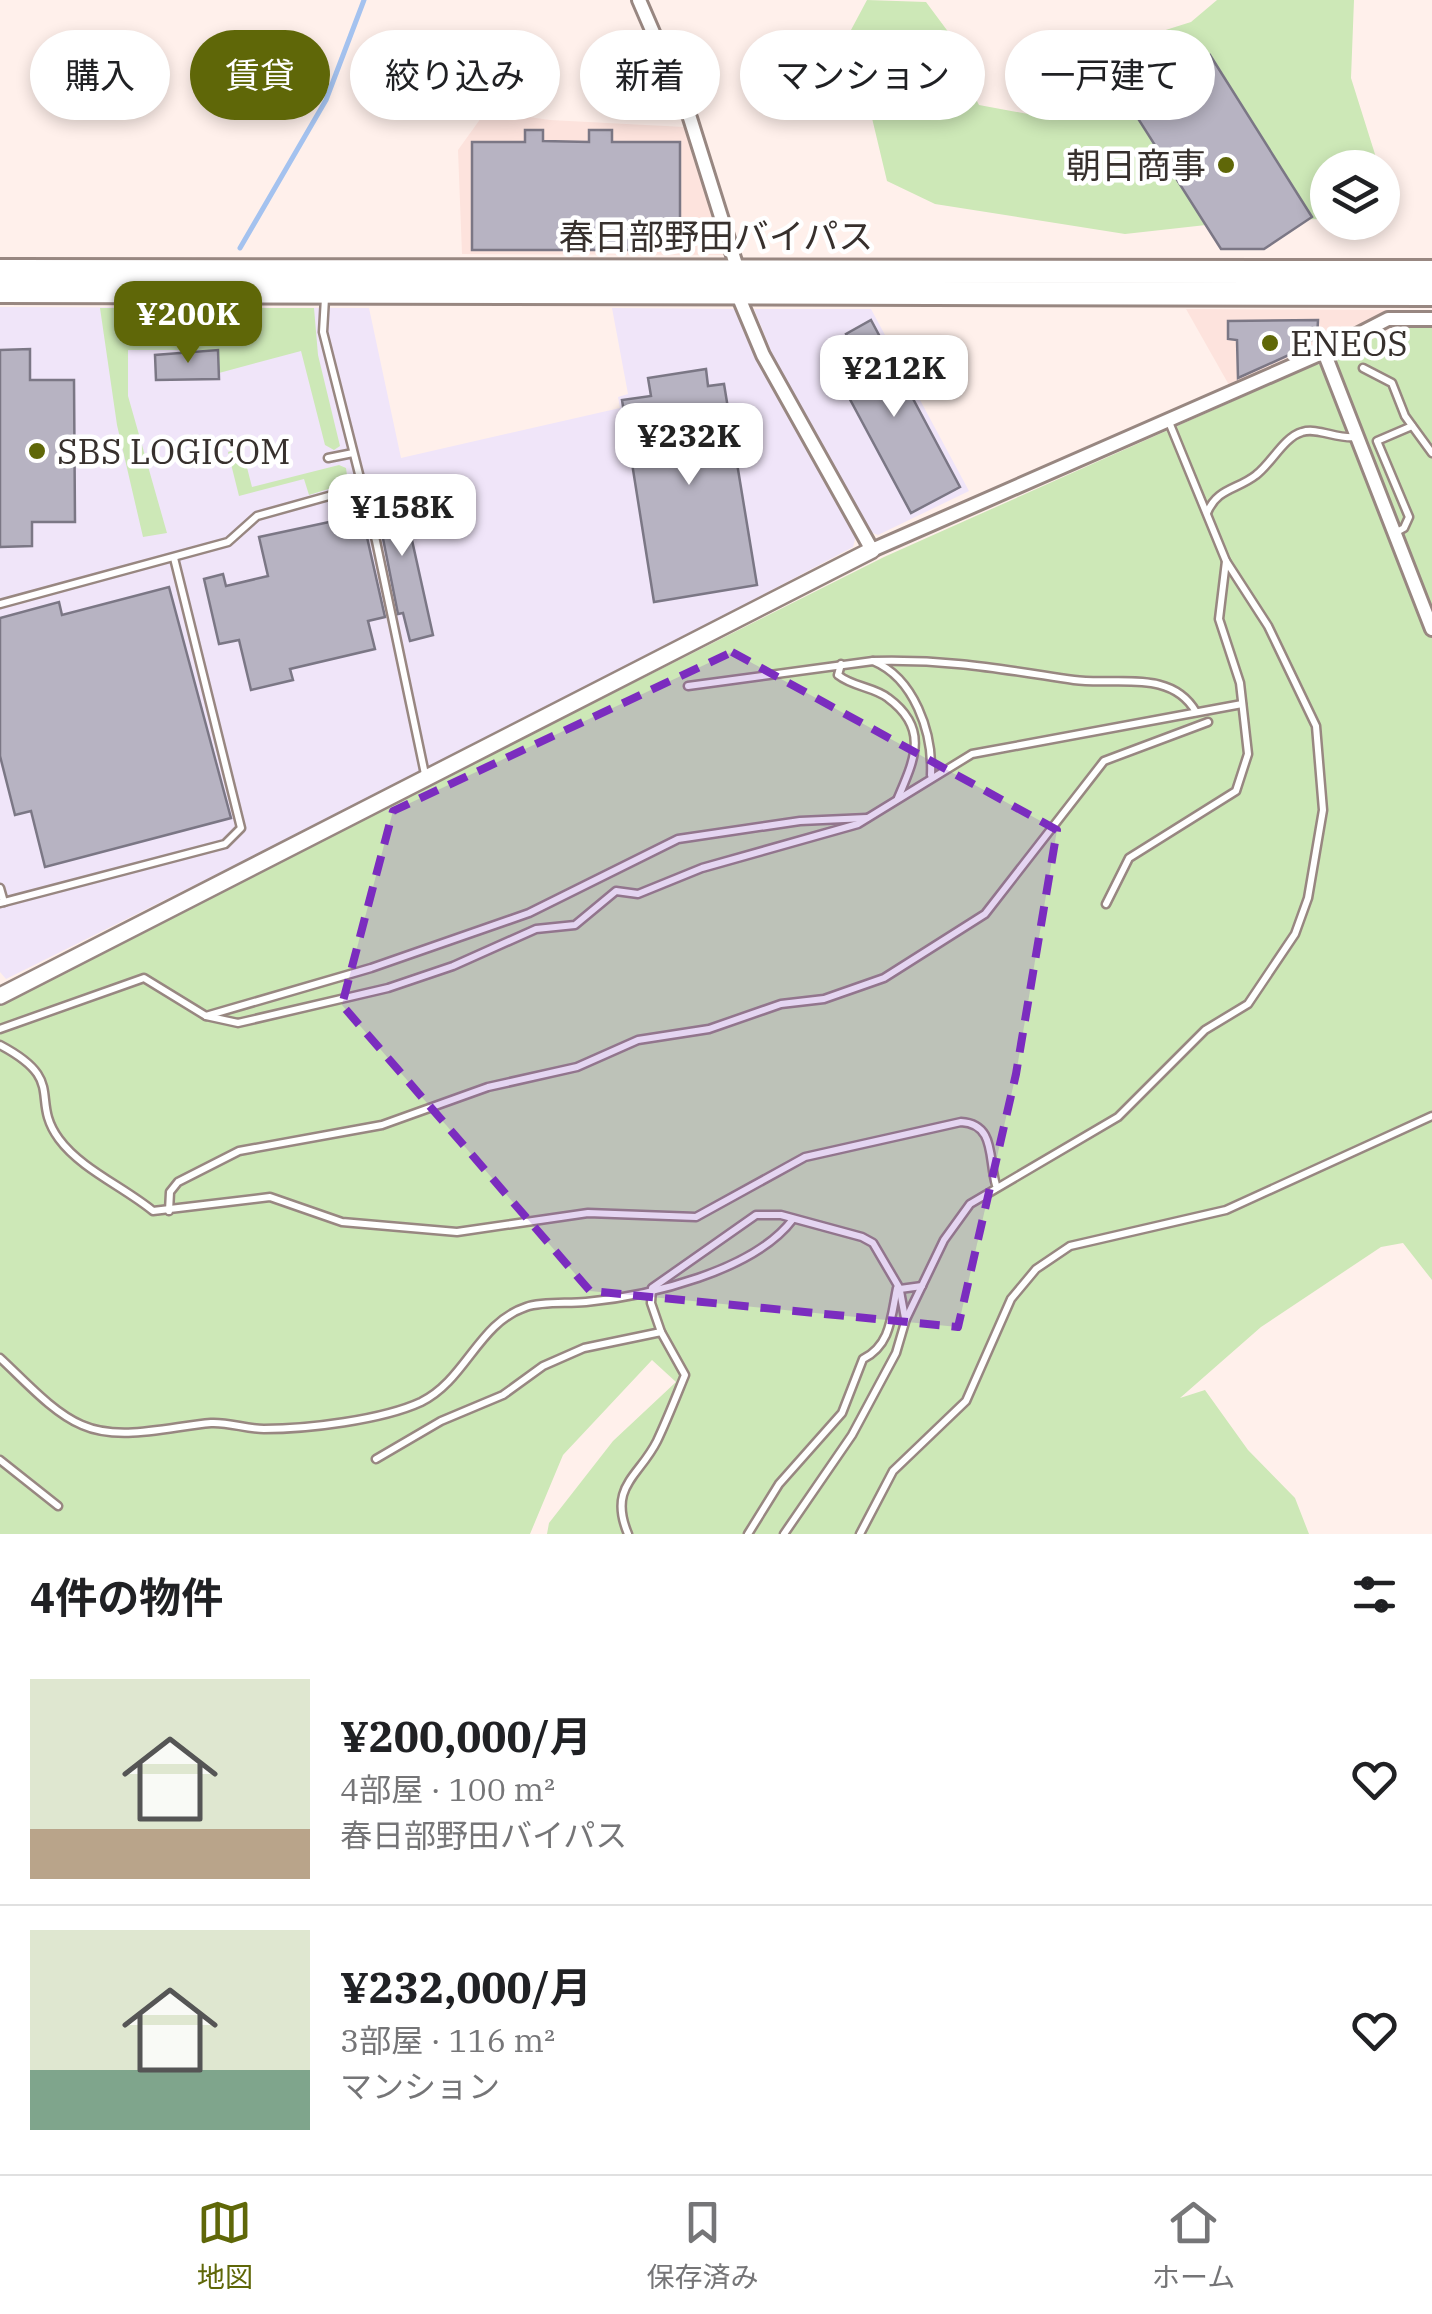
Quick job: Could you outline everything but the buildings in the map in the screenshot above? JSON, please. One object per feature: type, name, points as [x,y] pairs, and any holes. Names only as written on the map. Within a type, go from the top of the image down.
[{"type":"highway","name":"春日部野田バイパス","points":[[0,271],[1432,294]]},
{"type":"highway","name":"春日部野田バイパス","points":[[0,292],[325,292],[1432,272]]},
{"type":"street","points":[[639,0],[690,118],[763,355],[872,550]]},
{"type":"street","points":[[0,996],[872,550],[1324,352],[1388,319],[1432,319]]},
{"type":"street","points":[[1324,352],[1432,629]]},
{"type":"lane","points":[[325,292],[323,332],[426,779]]},
{"type":"lane","points":[[1363,368],[1392,383],[1412,426],[1432,453]]},
{"type":"lane","points":[[784,1534],[852,1435],[896,1353],[906,1320],[944,1240],[970,1204],[996,1185],[1053,1159],[1118,1117],[1205,1030],[1248,1004],[1295,934],[1308,898],[1322,810],[1316,726],[1268,626],[1226,561],[1169,420]]},
{"type":"lane","points":[[1395,533],[1404,528],[1408,516],[1378,441],[1412,426]]},
{"type":"lane","points":[[1207,514],[1223,491],[1256,475],[1297,433],[1307,430],[1342,440],[1357,437]]},
{"type":"lane","points":[[328,458],[353,453]]},
{"type":"lane","points":[[0,604],[228,542],[257,516],[361,487]]},
{"type":"lane","points":[[0,888],[2,903],[225,844],[240,828],[242,819],[174,558]]},
{"type":"lane","points":[[1106,904],[1129,858],[1236,791],[1248,754],[1242,704],[1219,619],[1226,561]]},
{"type":"lane","points":[[688,686],[841,663],[945,659],[1078,681],[1140,681],[1185,697],[1196,712]]},
{"type":"lane","points":[[873,661],[904,680],[932,746],[931,776]]},
{"type":"lane","points":[[841,663],[838,675],[853,687],[888,697],[913,730],[918,750],[897,798]]},
{"type":"lane","points":[[0,1029],[144,978],[206,1016],[238,1023],[388,988],[453,966],[536,929],[575,926],[616,891],[638,894],[702,868],[828,836],[868,818],[972,754],[1242,704]]},
{"type":"lane","points":[[1167,718],[1171,735]]},
{"type":"lane","points":[[169,1211],[170,1192],[178,1182],[239,1151],[382,1125],[488,1087],[577,1067],[638,1040],[708,1029],[781,1004],[824,1000],[868,986],[985,914],[1104,761],[1208,722]]},
{"type":"lane","points":[[206,1016],[371,968],[529,913],[678,840],[781,824],[868,818]]},
{"type":"lane","points":[[0,1045],[22,1056],[40,1075],[50,1122],[72,1154],[154,1210],[270,1197],[342,1222],[457,1232],[604,1212],[682,1219],[696,1217],[805,1156],[960,1122],[980,1127],[986,1134],[996,1185]]},
{"type":"lane","points":[[860,1534],[893,1471],[966,1401],[1011,1299],[1036,1269],[1070,1246],[1226,1210],[1432,1116]]},
{"type":"lane","points":[[652,1288],[756,1214],[793,1219],[873,1244],[898,1288],[906,1320]]},
{"type":"lane","points":[[0,1358],[79,1424],[96,1430],[154,1430],[217,1423],[260,1430],[297,1428],[421,1402],[447,1386],[500,1318],[530,1305],[590,1302],[723,1269],[780,1236],[793,1219]]},
{"type":"lane","points":[[898,1288],[922,1286]]},
{"type":"lane","points":[[628,1534],[622,1501],[627,1477],[656,1444],[685,1374],[661,1332],[651,1303],[652,1288]]},
{"type":"lane","points":[[748,1534],[780,1484],[842,1413],[863,1360],[878,1351],[884,1341],[898,1288]]},
{"type":"lane","points":[[376,1459],[440,1420],[502,1395],[542,1366],[584,1348],[661,1332]]},
{"type":"lane","points":[[0,1460],[58,1506]]},
{"type":"highlighted area","points":[[732,652],[1057,830],[1016,1074],[958,1327],[590,1291],[342,1005],[393,811]]},
{"type":"shaded area","points":[[480,120],[684,127],[690,130],[726,255],[462,254],[458,150]]},
{"type":"shaded area","points":[[0,307],[369,308],[401,458],[620,408],[618,397],[628,394],[612,308],[739,309],[774,392],[856,536],[853,547],[536,715],[6,979],[0,972]]},
{"type":"shaded area","points":[[754,309],[871,309],[969,491],[878,535],[870,532],[780,373]]},
{"type":"shaded area","points":[[1186,309],[1390,310],[1229,385]]},
{"type":"green space","points":[[867,0],[926,2],[947,30],[851,30]]},
{"type":"green space","points":[[1217,0],[1354,0],[1351,78],[1374,150],[1310,150],[1310,219],[1242,221],[1125,234],[935,204],[887,181],[872,120],[985,120],[985,106],[1005,110],[1005,120],[1215,120],[1215,30],[1166,30],[1191,22]]},
{"type":"green space","points":[[100,308],[314,308],[318,355],[340,446],[334,450],[325,445],[301,351],[219,373],[218,350],[128,350],[128,396],[167,533],[143,537],[117,425]]},
{"type":"green space","points":[[1432,327],[1432,1280],[1403,1243],[1381,1247],[1261,1327],[1180,1398],[1205,1390],[1248,1450],[1295,1498],[1309,1534],[547,1534],[549,1523],[613,1441],[676,1382],[652,1360],[563,1455],[530,1534],[0,1534],[0,991],[273,864],[884,557],[1316,364],[1322,365],[1394,328]]},
{"type":"green space","points":[[242,448],[252,487],[339,465],[346,468],[348,483],[309,495],[304,479],[239,496],[228,452]]},
{"type":"waterway","points":[[240,248],[326,100],[364,0]]},
{"type":"place","name":"朝日商事","points":[[1226,165]]},
{"type":"place","name":"ENEOS","points":[[1270,343]]},
{"type":"place","name":"SBS LOGICOM","points":[[37,451]]}]
